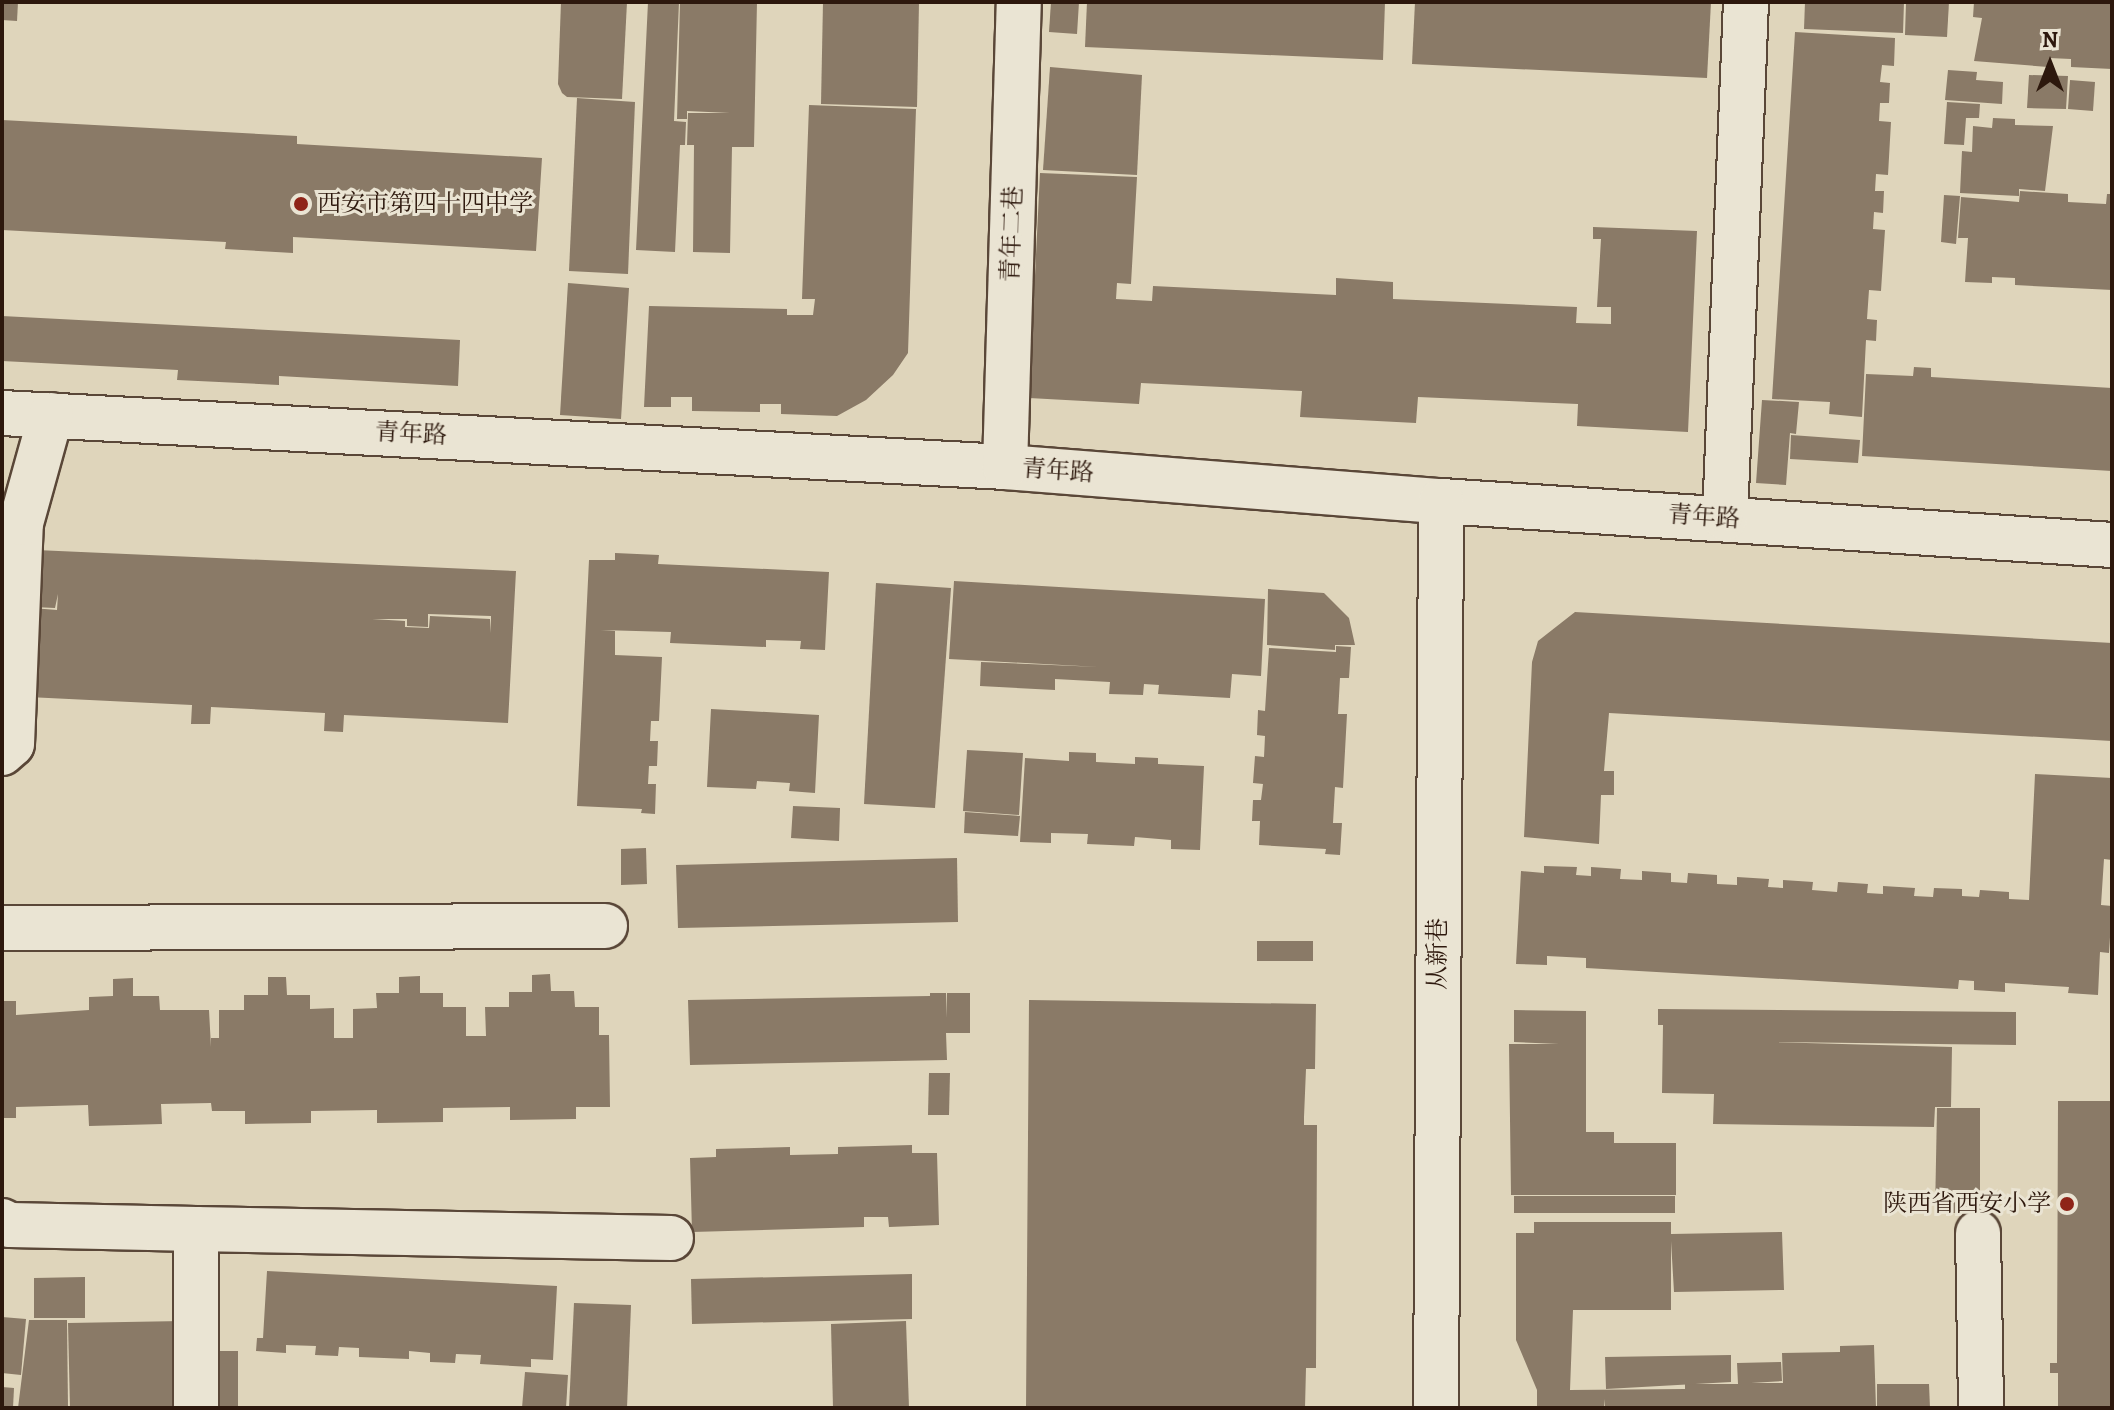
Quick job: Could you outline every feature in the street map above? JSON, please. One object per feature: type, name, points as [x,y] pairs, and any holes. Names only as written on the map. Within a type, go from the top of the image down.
[{"type":"street","name":"青年二巷","points":[[1005,467],[1019,2]]},
{"type":"street","points":[[1725,518],[1746,2]]},
{"type":"street","name":"青年路","points":[[2,413],[1005,467],[1441,501],[2112,545]]},
{"type":"street","points":[[2,753],[12,744],[21,523],[51,415]]},
{"type":"street","name":"从新巷","points":[[1436,1408],[1441,501]]},
{"type":"street","points":[[2,928],[605,926]]},
{"type":"street","points":[[2,1221],[10,1225],[671,1238]]},
{"type":"street","points":[[196,1229],[196,1408]]},
{"type":"street","points":[[1978,1233],[1981,1408]]},
{"type":"building","points":[[2,2],[18,2],[17,21],[2,20]]},
{"type":"building","points":[[561,2],[627,2],[622,99],[567,97],[562,93],[558,84]]},
{"type":"building","points":[[648,2],[679,2],[674,121],[686,122],[685,145],[680,145],[675,252],[636,250]]},
{"type":"building","points":[[680,2],[757,2],[754,147],[732,147],[730,253],[693,252],[694,145],[687,145],[688,113],[730,113],[687,111],[687,119],[677,119]]},
{"type":"building","points":[[823,2],[919,2],[917,107],[821,104]]},
{"type":"building","points":[[1051,2],[1079,2],[1077,34],[1049,32]]},
{"type":"building","points":[[1087,2],[1385,2],[1383,60],[1085,47]]},
{"type":"building","points":[[1415,2],[1711,2],[1707,78],[1412,64]]},
{"type":"building","points":[[1805,2],[1904,2],[1903,33],[1804,29]]},
{"type":"building","points":[[1906,2],[1949,2],[1947,37],[1905,35]]},
{"type":"building","points":[[1974,2],[2112,2],[2112,69],[2071,67],[2071,59],[2049,58],[2048,67],[1974,61],[1982,18],[1973,17]]},
{"type":"building","points":[[1795,32],[1895,38],[1894,66],[1882,65],[1880,82],[1890,83],[1889,103],[1880,103],[1879,121],[1891,122],[1888,175],[1876,174],[1875,191],[1884,191],[1883,213],[1874,212],[1873,229],[1885,230],[1881,291],[1869,290],[1867,319],[1877,320],[1876,341],[1866,340],[1862,417],[1829,414],[1830,402],[1772,399]]},
{"type":"building","points":[[1050,67],[1142,75],[1137,175],[1043,170]]},
{"type":"building","points":[[1948,70],[1977,72],[1976,80],[2003,82],[2002,104],[1945,100]]},
{"type":"building","points":[[2029,75],[2068,76],[2066,109],[2027,108]]},
{"type":"building","points":[[2070,80],[2095,82],[2093,111],[2068,109]]},
{"type":"building","points":[[577,98],[635,102],[628,274],[569,271]]},
{"type":"building","points":[[1947,102],[1980,104],[1979,118],[1966,118],[1964,145],[1944,144]]},
{"type":"building","points":[[809,105],[916,109],[908,353],[893,375],[866,400],[837,416],[781,414],[781,404],[760,404],[760,412],[692,411],[692,397],[671,397],[671,407],[644,407],[649,306],[787,309],[787,315],[813,315],[815,299],[802,299]]},
{"type":"building","points":[[1993,118],[2015,119],[2015,125],[2053,126],[2045,191],[2019,189],[2019,196],[1960,193],[1962,151],[1972,152],[1973,126],[1992,128]]},
{"type":"building","points":[[2,120],[297,136],[297,144],[542,158],[536,251],[293,237],[293,253],[225,249],[226,242],[2,230]]},
{"type":"building","points":[[1040,173],[1137,177],[1131,284],[1117,283],[1116,299],[1152,301],[1153,286],[1336,295],[1336,278],[1393,282],[1393,299],[1577,307],[1576,323],[1611,324],[1611,307],[1597,307],[1601,239],[1593,239],[1593,227],[1697,231],[1688,432],[1577,426],[1578,404],[1418,397],[1416,423],[1300,417],[1302,391],[1141,383],[1139,404],[1029,398]]},
{"type":"building","points":[[2020,191],[2068,194],[2068,202],[2106,204],[2107,194],[2112,194],[2112,290],[2015,285],[2015,278],[1992,277],[1992,283],[1965,282],[1968,238],[1958,238],[1961,197],[2019,202]]},
{"type":"building","points":[[1944,195],[1960,196],[1956,244],[1941,242]]},
{"type":"building","points":[[568,283],[629,288],[621,419],[560,415]]},
{"type":"building","points":[[2,316],[460,340],[458,386],[279,376],[279,385],[177,380],[178,370],[2,361]]},
{"type":"building","points":[[1914,367],[1931,368],[1931,377],[2112,388],[2112,471],[1862,456],[1866,374],[1913,376]]},
{"type":"building","points":[[1762,400],[1799,402],[1796,434],[1790,433],[1786,485],[1756,483]]},
{"type":"building","points":[[1791,435],[1860,440],[1858,463],[1790,459]]},
{"type":"building","points":[[36,550],[516,571],[508,723],[344,715],[343,732],[324,731],[325,713],[211,707],[210,724],[191,724],[192,705],[28,697],[32,608],[57,610],[58,594],[55,608],[33,607]],"holes":[[[428,614],[491,616],[491,633],[490,619],[430,616],[429,628],[405,627],[405,621],[372,619],[407,619],[407,626],[428,627]]]},
{"type":"building","points":[[615,553],[659,555],[658,564],[829,572],[825,650],[800,649],[801,641],[766,640],[766,647],[670,643],[671,632],[601,630],[615,631],[615,655],[662,657],[659,721],[651,721],[650,741],[658,741],[657,766],[649,766],[648,784],[656,784],[655,814],[641,813],[642,809],[577,806],[589,560],[615,560]]},
{"type":"building","points":[[954,581],[1265,599],[1261,676],[1232,674],[1230,698],[1158,694],[1159,685],[1144,684],[1143,695],[1109,694],[1110,682],[1055,679],[1055,690],[980,686],[981,662],[1099,667],[949,659]]},
{"type":"building","points":[[876,583],[951,588],[935,808],[864,804]]},
{"type":"building","points":[[1268,589],[1324,593],[1349,618],[1355,645],[1335,645],[1335,650],[1267,645]]},
{"type":"building","points":[[1575,612],[2112,643],[2112,741],[1609,713],[1604,771],[1614,771],[1614,795],[1601,795],[1599,844],[1524,837],[1532,662],[1538,641]]},
{"type":"building","points":[[1336,646],[1351,647],[1349,678],[1340,678],[1338,714],[1347,714],[1343,788],[1335,787],[1333,823],[1342,823],[1340,855],[1325,854],[1326,849],[1259,845],[1260,821],[1252,821],[1253,800],[1261,800],[1263,784],[1253,783],[1255,756],[1264,757],[1265,736],[1257,735],[1258,710],[1265,711],[1269,648],[1336,652]]},
{"type":"building","points":[[711,709],[819,715],[815,793],[789,791],[790,783],[757,781],[756,789],[707,787]]},
{"type":"building","points":[[967,750],[1023,753],[1019,815],[963,811]]},
{"type":"building","points":[[1069,752],[1096,753],[1096,762],[1135,764],[1135,757],[1158,758],[1158,764],[1204,766],[1200,850],[1171,849],[1171,840],[1135,837],[1134,846],[1087,844],[1088,834],[1051,833],[1051,843],[1020,842],[1025,758],[1069,761]]},
{"type":"building","points":[[2035,774],[2112,778],[2112,860],[2104,859],[2101,905],[2112,906],[2109,953],[2100,952],[2098,995],[2068,993],[2069,987],[2005,983],[2005,992],[1974,990],[1974,981],[1959,980],[1958,989],[1586,968],[1586,958],[1547,956],[1547,965],[1516,964],[1521,871],[1544,873],[1544,866],[1577,867],[1576,875],[1591,876],[1591,867],[1621,869],[1620,879],[1642,880],[1642,871],[1671,873],[1671,882],[1687,883],[1688,873],[1717,875],[1717,884],[1737,885],[1737,877],[1769,879],[1768,887],[1783,888],[1783,880],[1813,882],[1812,890],[1837,892],[1838,882],[1868,884],[1867,893],[1883,894],[1883,886],[1915,888],[1914,896],[1933,897],[1934,888],[1962,889],[1962,896],[1979,897],[1980,890],[2009,892],[2009,899],[2029,900]]},
{"type":"building","points":[[793,806],[840,808],[839,841],[791,838]]},
{"type":"building","points":[[965,812],[1020,816],[1018,836],[964,833]]},
{"type":"building","points":[[646,848],[647,884],[621,885],[621,849]]},
{"type":"building","points":[[957,858],[958,922],[678,928],[676,865]]},
{"type":"building","points":[[1257,941],[1313,941],[1313,961],[1257,961]]},
{"type":"building","points":[[550,974],[551,991],[574,991],[575,1007],[599,1007],[599,1035],[609,1035],[610,1107],[576,1107],[576,1119],[510,1120],[510,1107],[443,1108],[443,1122],[377,1123],[377,1110],[311,1111],[311,1123],[245,1124],[245,1111],[212,1111],[211,1103],[161,1104],[162,1124],[89,1126],[88,1105],[16,1107],[16,1118],[2,1118],[2,1001],[16,1001],[16,1015],[89,1010],[89,997],[113,996],[113,979],[133,978],[133,996],[159,996],[160,1010],[209,1010],[211,1047],[211,1038],[219,1038],[219,1010],[244,1010],[244,995],[268,995],[268,977],[286,977],[287,995],[310,995],[310,1009],[334,1008],[334,1038],[353,1038],[353,1009],[377,1008],[376,993],[399,993],[399,977],[420,976],[420,993],[443,993],[443,1007],[466,1007],[466,1036],[486,1036],[485,1007],[509,1007],[509,992],[532,992],[532,975]]},
{"type":"building","points":[[930,993],[946,993],[946,1018],[947,993],[970,993],[970,1033],[946,1033],[947,1060],[690,1065],[688,1000],[930,996]]},
{"type":"building","points":[[1029,1000],[1316,1004],[1315,1069],[1306,1069],[1304,1125],[1317,1125],[1316,1368],[1306,1368],[1305,1408],[1026,1408]]},
{"type":"building","points":[[1658,1009],[2016,1012],[2016,1045],[1768,1042],[1952,1047],[1951,1107],[1935,1107],[1934,1127],[1713,1124],[1714,1094],[1662,1093],[1663,1025],[1658,1025]]},
{"type":"building","points":[[1514,1010],[1586,1011],[1586,1132],[1614,1132],[1614,1143],[1676,1143],[1676,1195],[1511,1195],[1509,1044],[1559,1044],[1514,1042]]},
{"type":"building","points":[[929,1073],[950,1073],[949,1115],[928,1115]]},
{"type":"building","points":[[2058,1101],[2112,1101],[2112,1408],[2058,1408],[2058,1373],[2050,1373],[2050,1363],[2057,1363]]},
{"type":"building","points":[[1937,1108],[1980,1108],[1980,1213],[1935,1213]]},
{"type":"building","points":[[912,1145],[912,1153],[937,1153],[939,1225],[889,1227],[888,1217],[864,1217],[864,1227],[692,1232],[690,1158],[716,1157],[716,1149],[790,1147],[790,1155],[838,1154],[838,1147]]},
{"type":"building","points":[[1514,1196],[1675,1196],[1675,1213],[1514,1213]]},
{"type":"building","points":[[1534,1222],[1671,1222],[1671,1234],[1782,1232],[1784,1290],[1674,1292],[1671,1241],[1671,1310],[1573,1310],[1570,1390],[1685,1389],[1685,1384],[1738,1384],[1737,1363],[1781,1362],[1782,1381],[1751,1383],[1783,1383],[1782,1353],[1840,1352],[1840,1346],[1874,1345],[1876,1408],[1605,1408],[1605,1399],[1604,1408],[1537,1408],[1537,1390],[1516,1340],[1516,1233],[1534,1233]]},
{"type":"building","points":[[267,1271],[557,1286],[553,1360],[531,1359],[531,1367],[480,1364],[481,1355],[456,1354],[455,1363],[430,1362],[430,1353],[409,1351],[409,1359],[359,1357],[359,1348],[339,1347],[338,1356],[315,1355],[316,1346],[286,1345],[286,1353],[256,1351],[257,1338],[263,1338]]},
{"type":"building","points":[[912,1274],[912,1319],[692,1324],[691,1279]]},
{"type":"building","points":[[85,1277],[85,1318],[34,1318],[34,1278]]},
{"type":"building","points":[[574,1303],[631,1305],[627,1408],[569,1408]]},
{"type":"building","points":[[2,1317],[26,1319],[21,1375],[2,1373]]},
{"type":"building","points":[[29,1320],[67,1320],[68,1408],[18,1408]]},
{"type":"building","points":[[183,1321],[185,1408],[70,1408],[68,1323]]},
{"type":"building","points":[[906,1321],[909,1408],[833,1408],[831,1324]]},
{"type":"building","points":[[207,1351],[238,1351],[238,1408],[207,1408]]},
{"type":"building","points":[[1731,1355],[1731,1382],[1606,1389],[1605,1357]]},
{"type":"building","points":[[525,1372],[568,1375],[566,1408],[522,1408]]},
{"type":"building","points":[[1877,1384],[1929,1384],[1930,1408],[1877,1408]]},
{"type":"building","points":[[2,1387],[14,1388],[13,1408],[2,1408]]},
{"type":"place","name":"西安市第四十四中学","points":[[301,204]]},
{"type":"place","name":"陕西省西安小学","points":[[2067,1204]]}]
